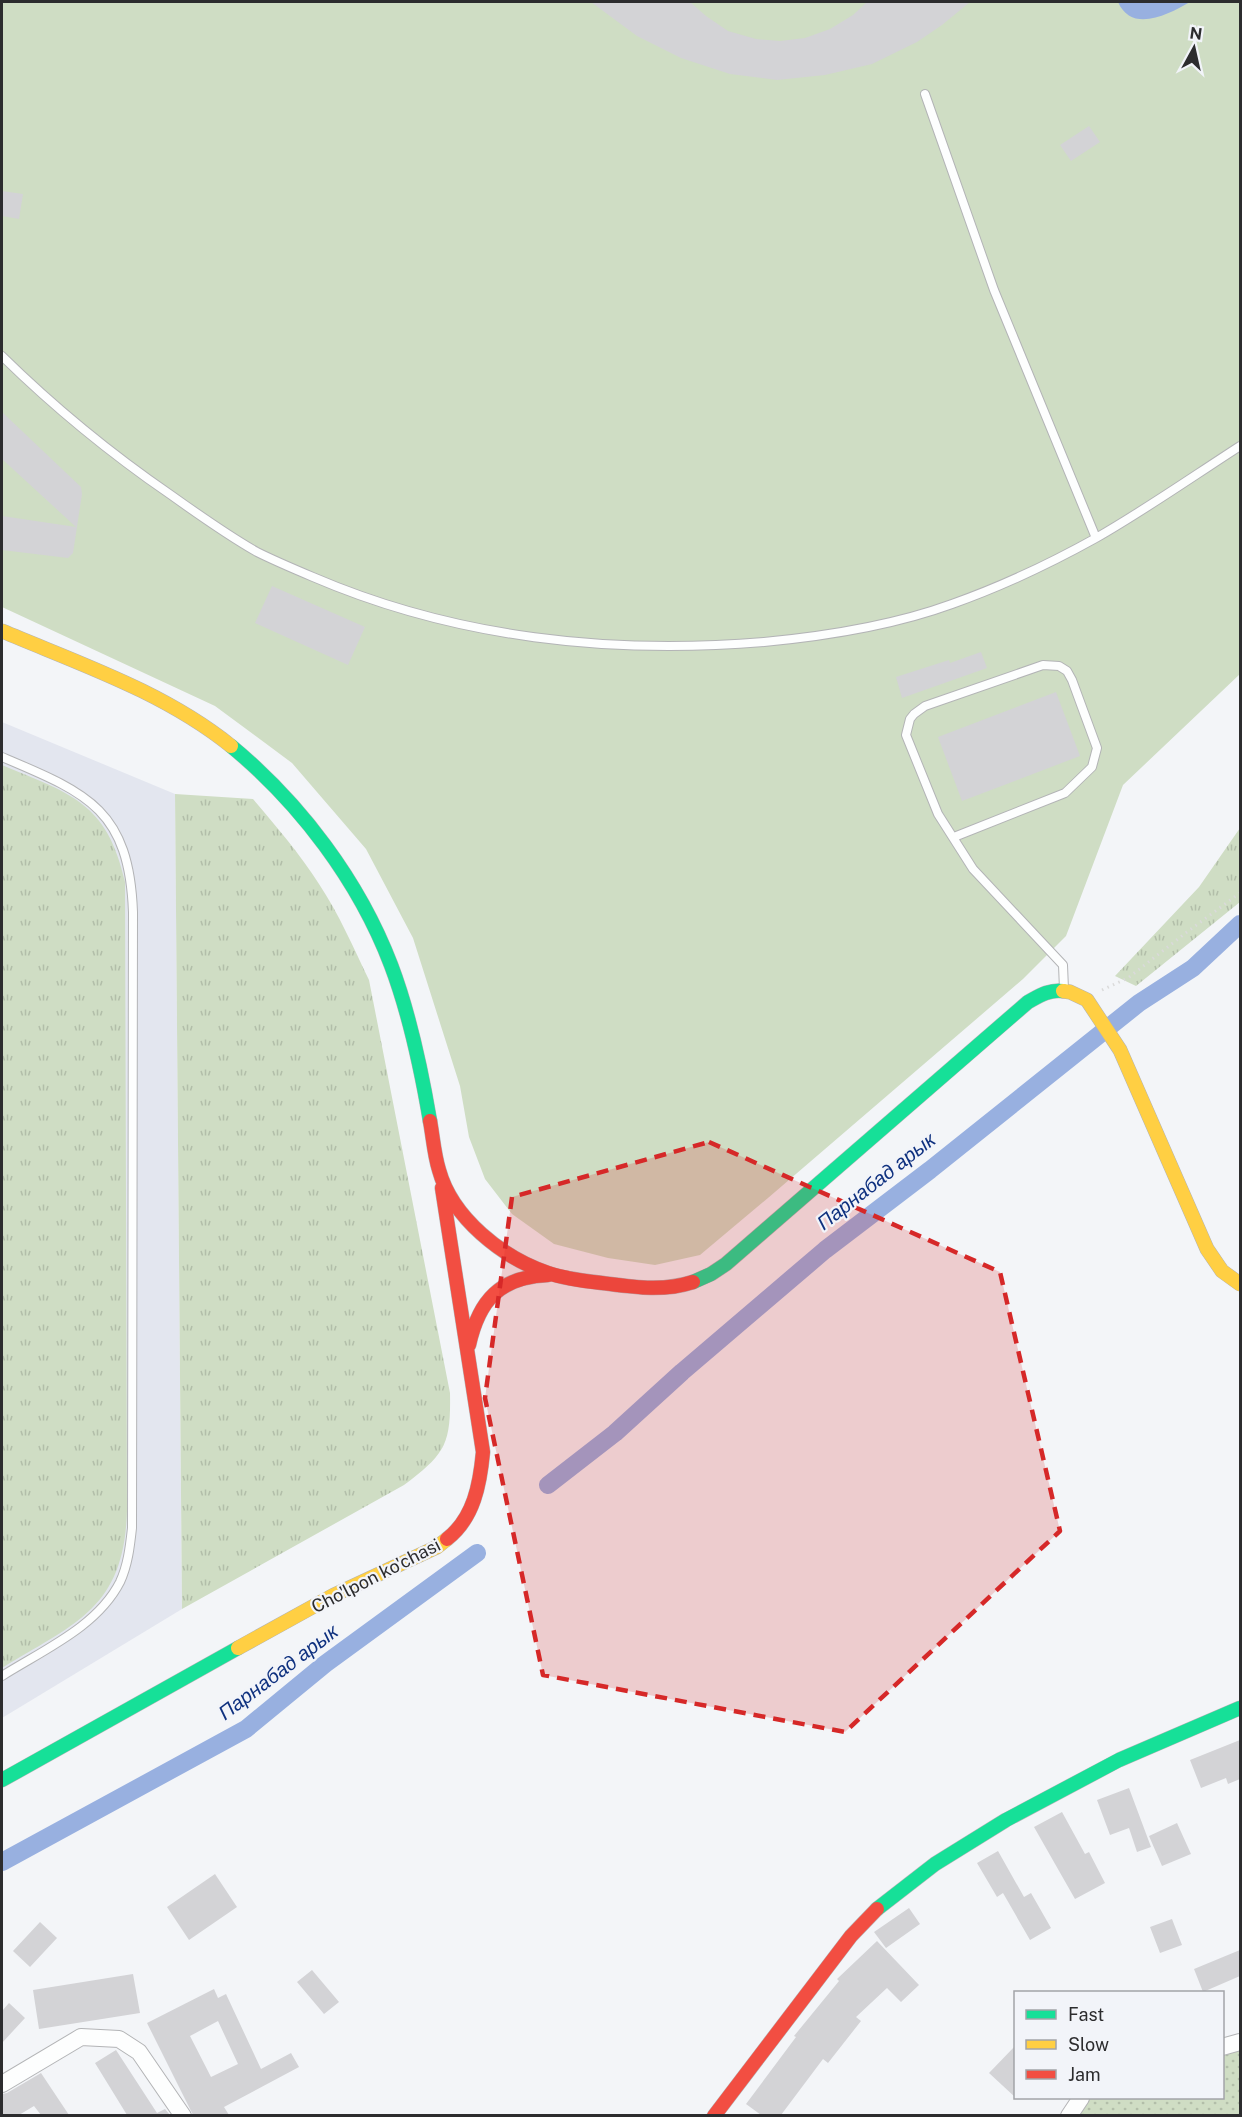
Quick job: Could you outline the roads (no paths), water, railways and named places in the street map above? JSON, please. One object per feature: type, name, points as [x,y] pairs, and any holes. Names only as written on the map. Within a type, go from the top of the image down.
[{"type":"main road","name":"Cho'lpon ko'chasi","points":[[2,631],[141,690],[218,736],[287,800],[315,833],[363,903],[396,981],[428,1103],[483,1452],[476,1499],[469,1513],[447,1540],[437,1547],[334,1595],[2,1780]]},
{"type":"main road","points":[[468,1353],[470,1337],[479,1314],[489,1299],[501,1287],[522,1277],[558,1276],[656,1290],[677,1287],[709,1276],[726,1264],[1028,1002],[1050,992],[1064,991],[1086,1000],[1098,1016],[1120,1050],[1207,1249],[1222,1271],[1240,1284]]},
{"type":"main road","points":[[439,1171],[458,1208],[486,1238],[501,1251],[519,1261],[558,1276]]},
{"type":"main road","points":[[714,2115],[850,1936],[896,1891],[935,1863],[1008,1819],[1120,1759],[1240,1708]]},
{"type":"street","points":[[2,2084],[81,2037],[119,2039],[139,2052],[183,2115]]},
{"type":"street","points":[[1224,2046],[1240,2042]]},
{"type":"street","points":[[1069,2115],[1080,2099]]},
{"type":"lane","points":[[925,94],[994,290],[1096,538]]},
{"type":"lane","points":[[2,356],[72,420],[126,464],[259,553],[334,586],[403,610],[480,628],[566,642],[655,647],[733,644],[809,638],[884,624],[952,604],[1024,573],[1096,538],[1240,446]]},
{"type":"lane","points":[[954,837],[1065,793],[1092,767],[1097,748],[1072,680],[1063,669],[1051,664],[1043,665],[925,706],[914,714],[908,724],[906,735],[938,814],[973,869],[1063,965],[1064,991]]},
{"type":"lane","points":[[2,757],[59,782],[87,799],[99,810],[113,829],[124,852],[131,884],[133,912],[132,1504],[130,1546],[120,1581],[98,1612],[83,1625],[2,1676]]},
{"type":"water","points":[[1118,2],[1190,2],[1162,16],[1141,19],[1124,12]]},
{"type":"waterway","name":"Парнабад арык","points":[[548,1485],[615,1433],[682,1372],[825,1250],[930,1170],[1139,1003],[1193,968],[1240,924]]},
{"type":"waterway","name":"Парнабад арык","points":[[2,1862],[246,1729],[325,1664],[477,1553]]}]
